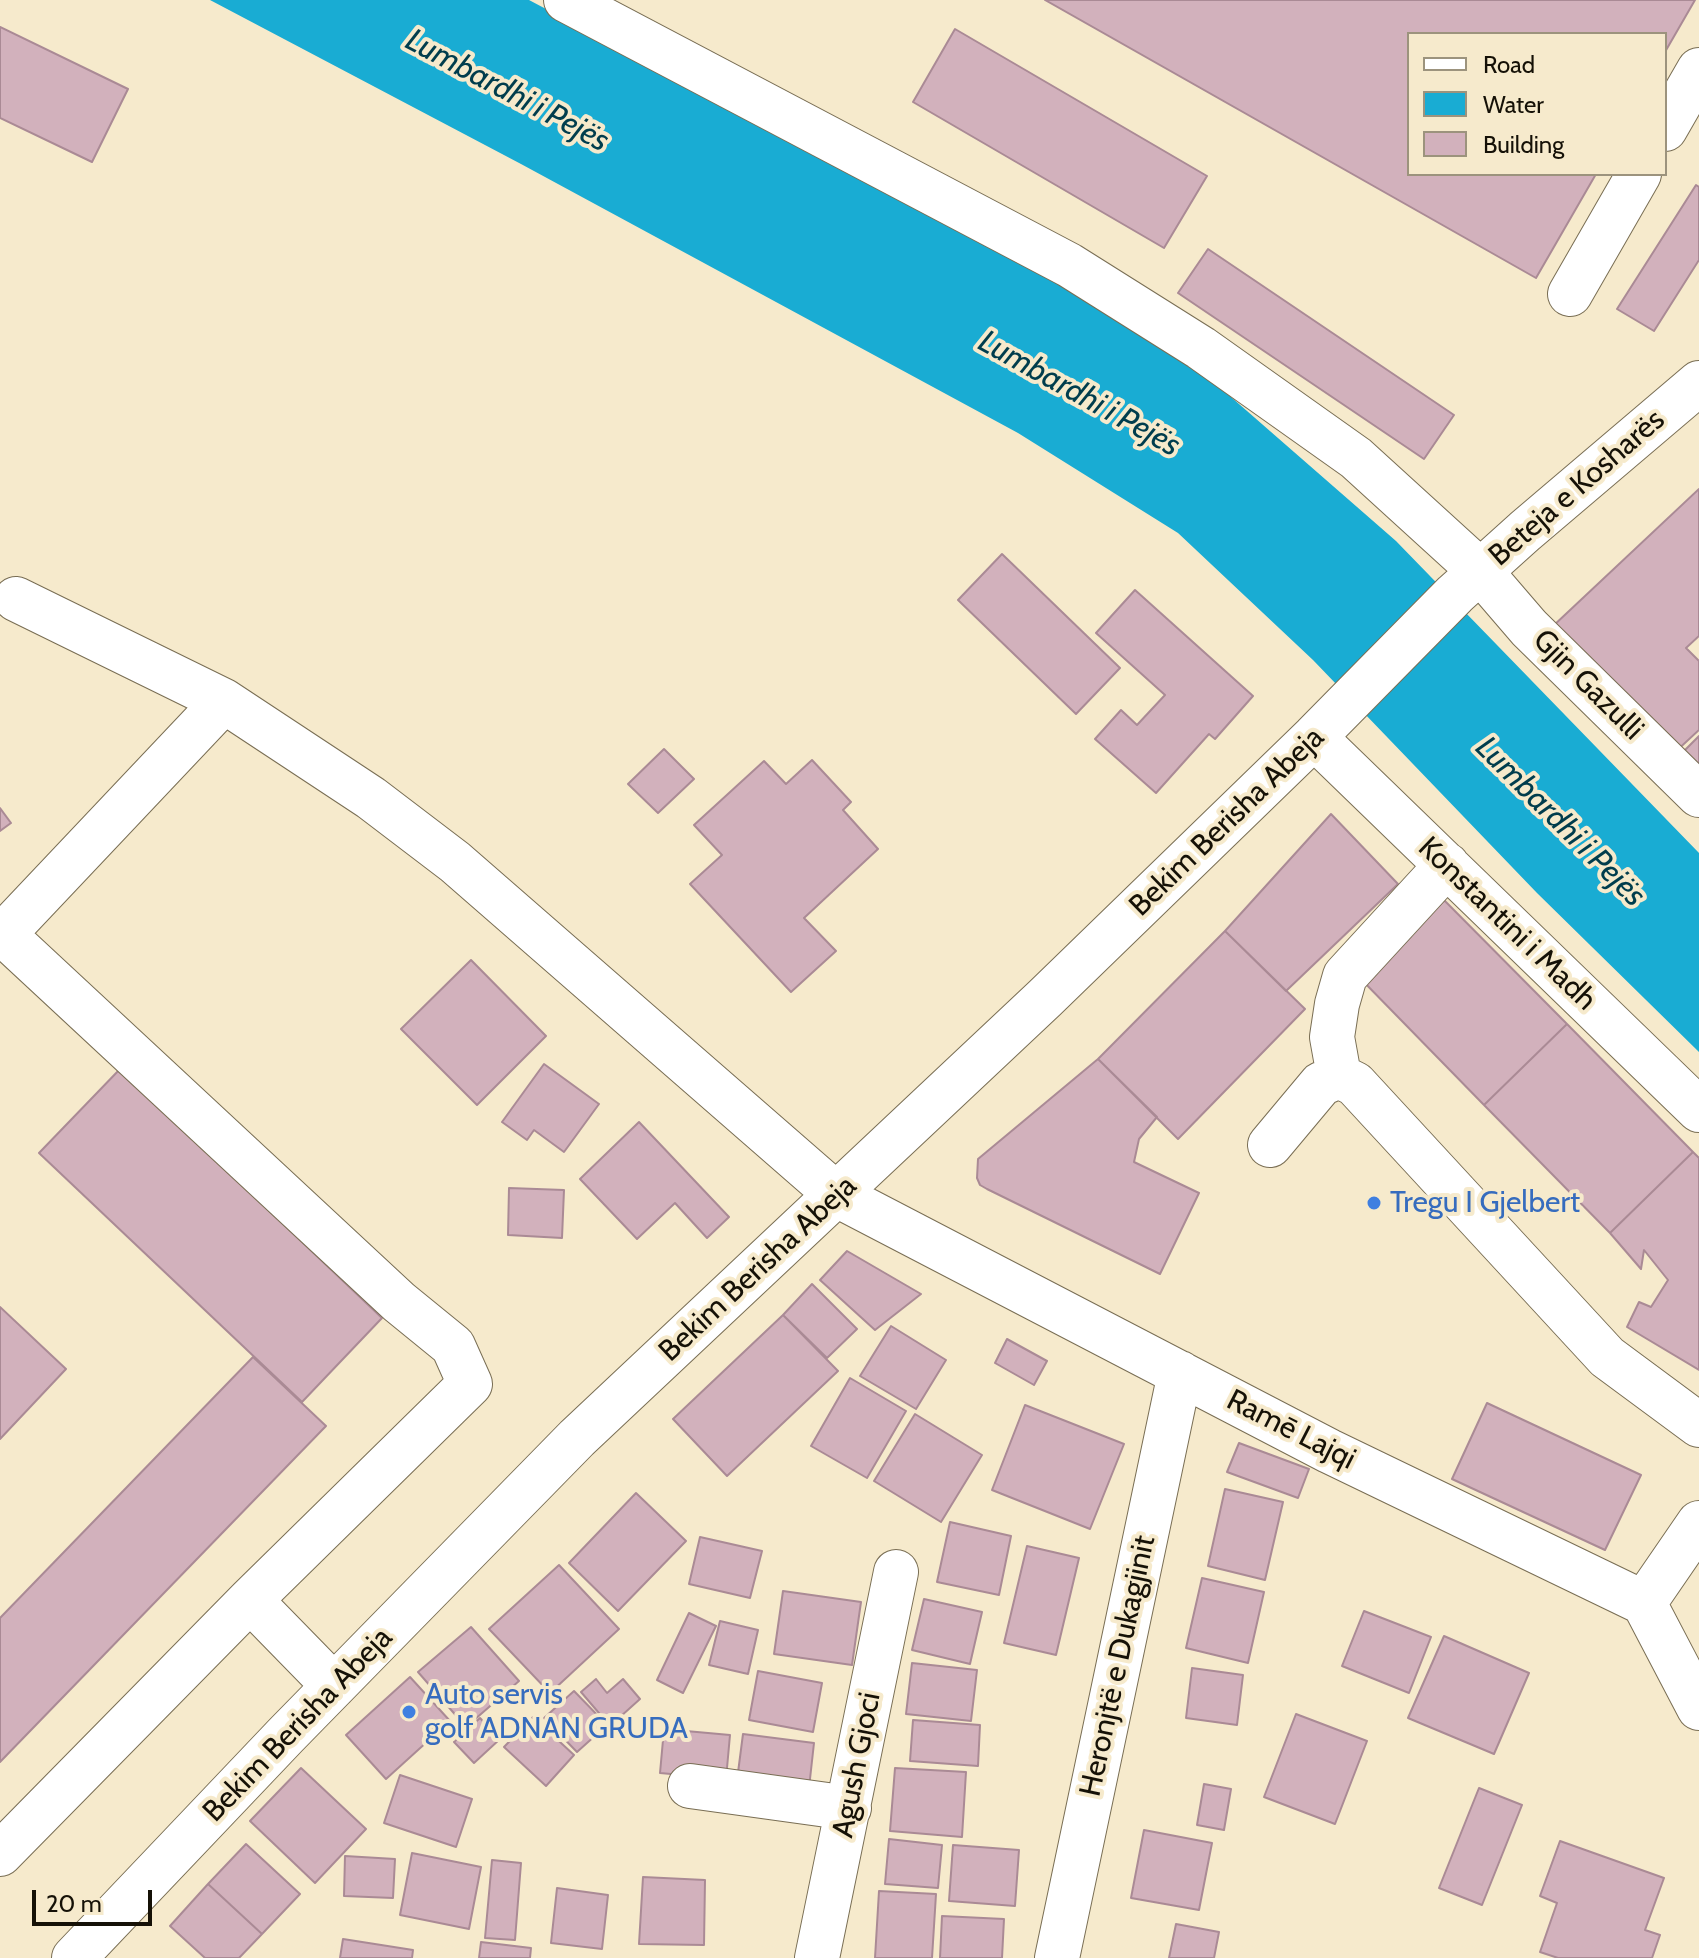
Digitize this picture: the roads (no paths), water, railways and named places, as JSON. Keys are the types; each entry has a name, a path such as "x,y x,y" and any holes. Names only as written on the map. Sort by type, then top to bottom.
{"street":[{"name":"Gjin Gazulli","path":"585,4 1069,265 1201,348 1356,458 1468,582 1529,628 1699,795"},
{"path":"1667,126 1699,70"},
{"path":"1570,294 1638,176"},
{"name":"Beteja e Kosharës","path":"1468,582 1699,383"},
{"name":"Bekim Berisha Abeja","path":"74,1958 577,1438 837,1195 1314,737 1468,582"},
{"name":"Ramē Lajqi","path":"16,599 224,701 371,798 455,862 837,1195 1329,1451 1644,1603"},
{"path":"0,1854 250,1600 470,1384 453,1346 399,1302 1,935 224,701"},
{"name":"Konstantini i Madh","path":"1314,737 1699,1110"},
{"path":"1339,1076 1332,1037 1345,976 1447,865"},
{"path":"1270,1145 1321,1084 1339,1076"},
{"path":"1339,1076 1355,1084 1607,1357 1699,1425"},
{"name":"Heronjtë e Dukagjinit","path":"1057,1958 1180,1373"},
{"path":"1699,1523 1644,1603 1699,1708"},
{"name":"Agush Gjoci","path":"817,1958 896,1572"},
{"path":"250,1600 334,1686"},
{"path":"690,1786 849,1808"}],"water":[{"name":"Lumbardhi i Pejës","path":"210,0 529,0 1005,252 1192,363 1396,541 1699,853 1699,1052 1537,893 1313,660 1178,533 1018,433"}],"place":[{"name":"Tregu I Gjelbert","path":"1374,1203"},
{"name":"Auto servis golf ADNAN GRUDA","path":"409,1712"}]}
